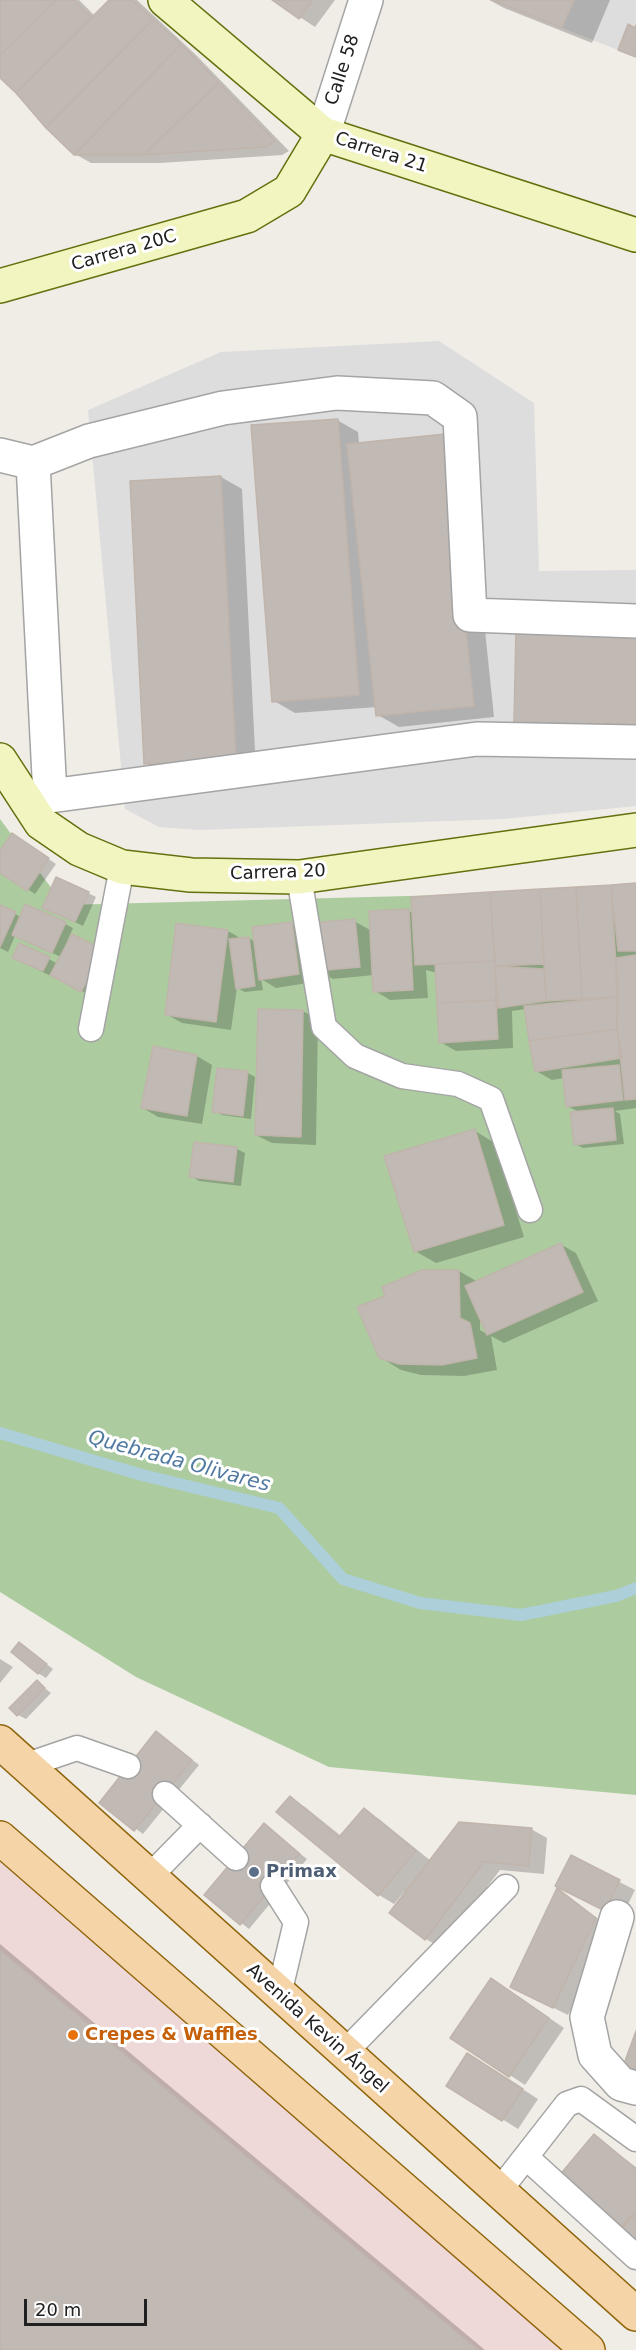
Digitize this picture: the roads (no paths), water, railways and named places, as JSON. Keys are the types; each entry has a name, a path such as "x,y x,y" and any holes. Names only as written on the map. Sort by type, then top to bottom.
{"main road":[{"name":"Avenida Kevin Ángel","path":"10,1750 636,2314"},
{"path":"0,1838 588,2350"}],"street":[{"name":"Carrera 21","path":"165,0 323,134 636,236"},
{"name":"Calle 58","path":"247,216 289,191 323,134 366,0"},
{"name":"Carrera 20C","path":"0,286 247,216"},
{"path":"0,455 33,463 89,441 223,408 337,393 433,398 460,417 470,615 636,621"},
{"path":"33,463 50,796 477,739 636,742"},
{"name":"Carrera 20","path":"0,760 41,823 79,849 122,867 191,875 299,876 636,830"},
{"path":"617,1917 587,2017 595,2055 621,2084 636,2088"}],"lane":[{"path":"91,1029 122,867"},
{"path":"299,876 324,1027 355,1056 402,1076 458,1084 492,1099 530,1210"},
{"path":"10,1750 77,1748 128,1767"},
{"path":"165,1794 236,1858"},
{"path":"149,1877 200,1825"},
{"path":"273,1886 296,1922 279,1994"},
{"path":"344,2053 506,1887"},
{"path":"499,2191 528,2158 567,2103 581,2099 636,2139"},
{"path":"528,2158 636,2256"}],"waterway":[{"name":"Quebrada Olivares","path":"0,1433 142,1475 279,1508 343,1579 420,1603 521,1615 616,1596 636,1588"}],"place":[{"name":"Primax","path":"254,1872"},
{"name":"Crepes & Waffles","path":"73,2035"}]}
